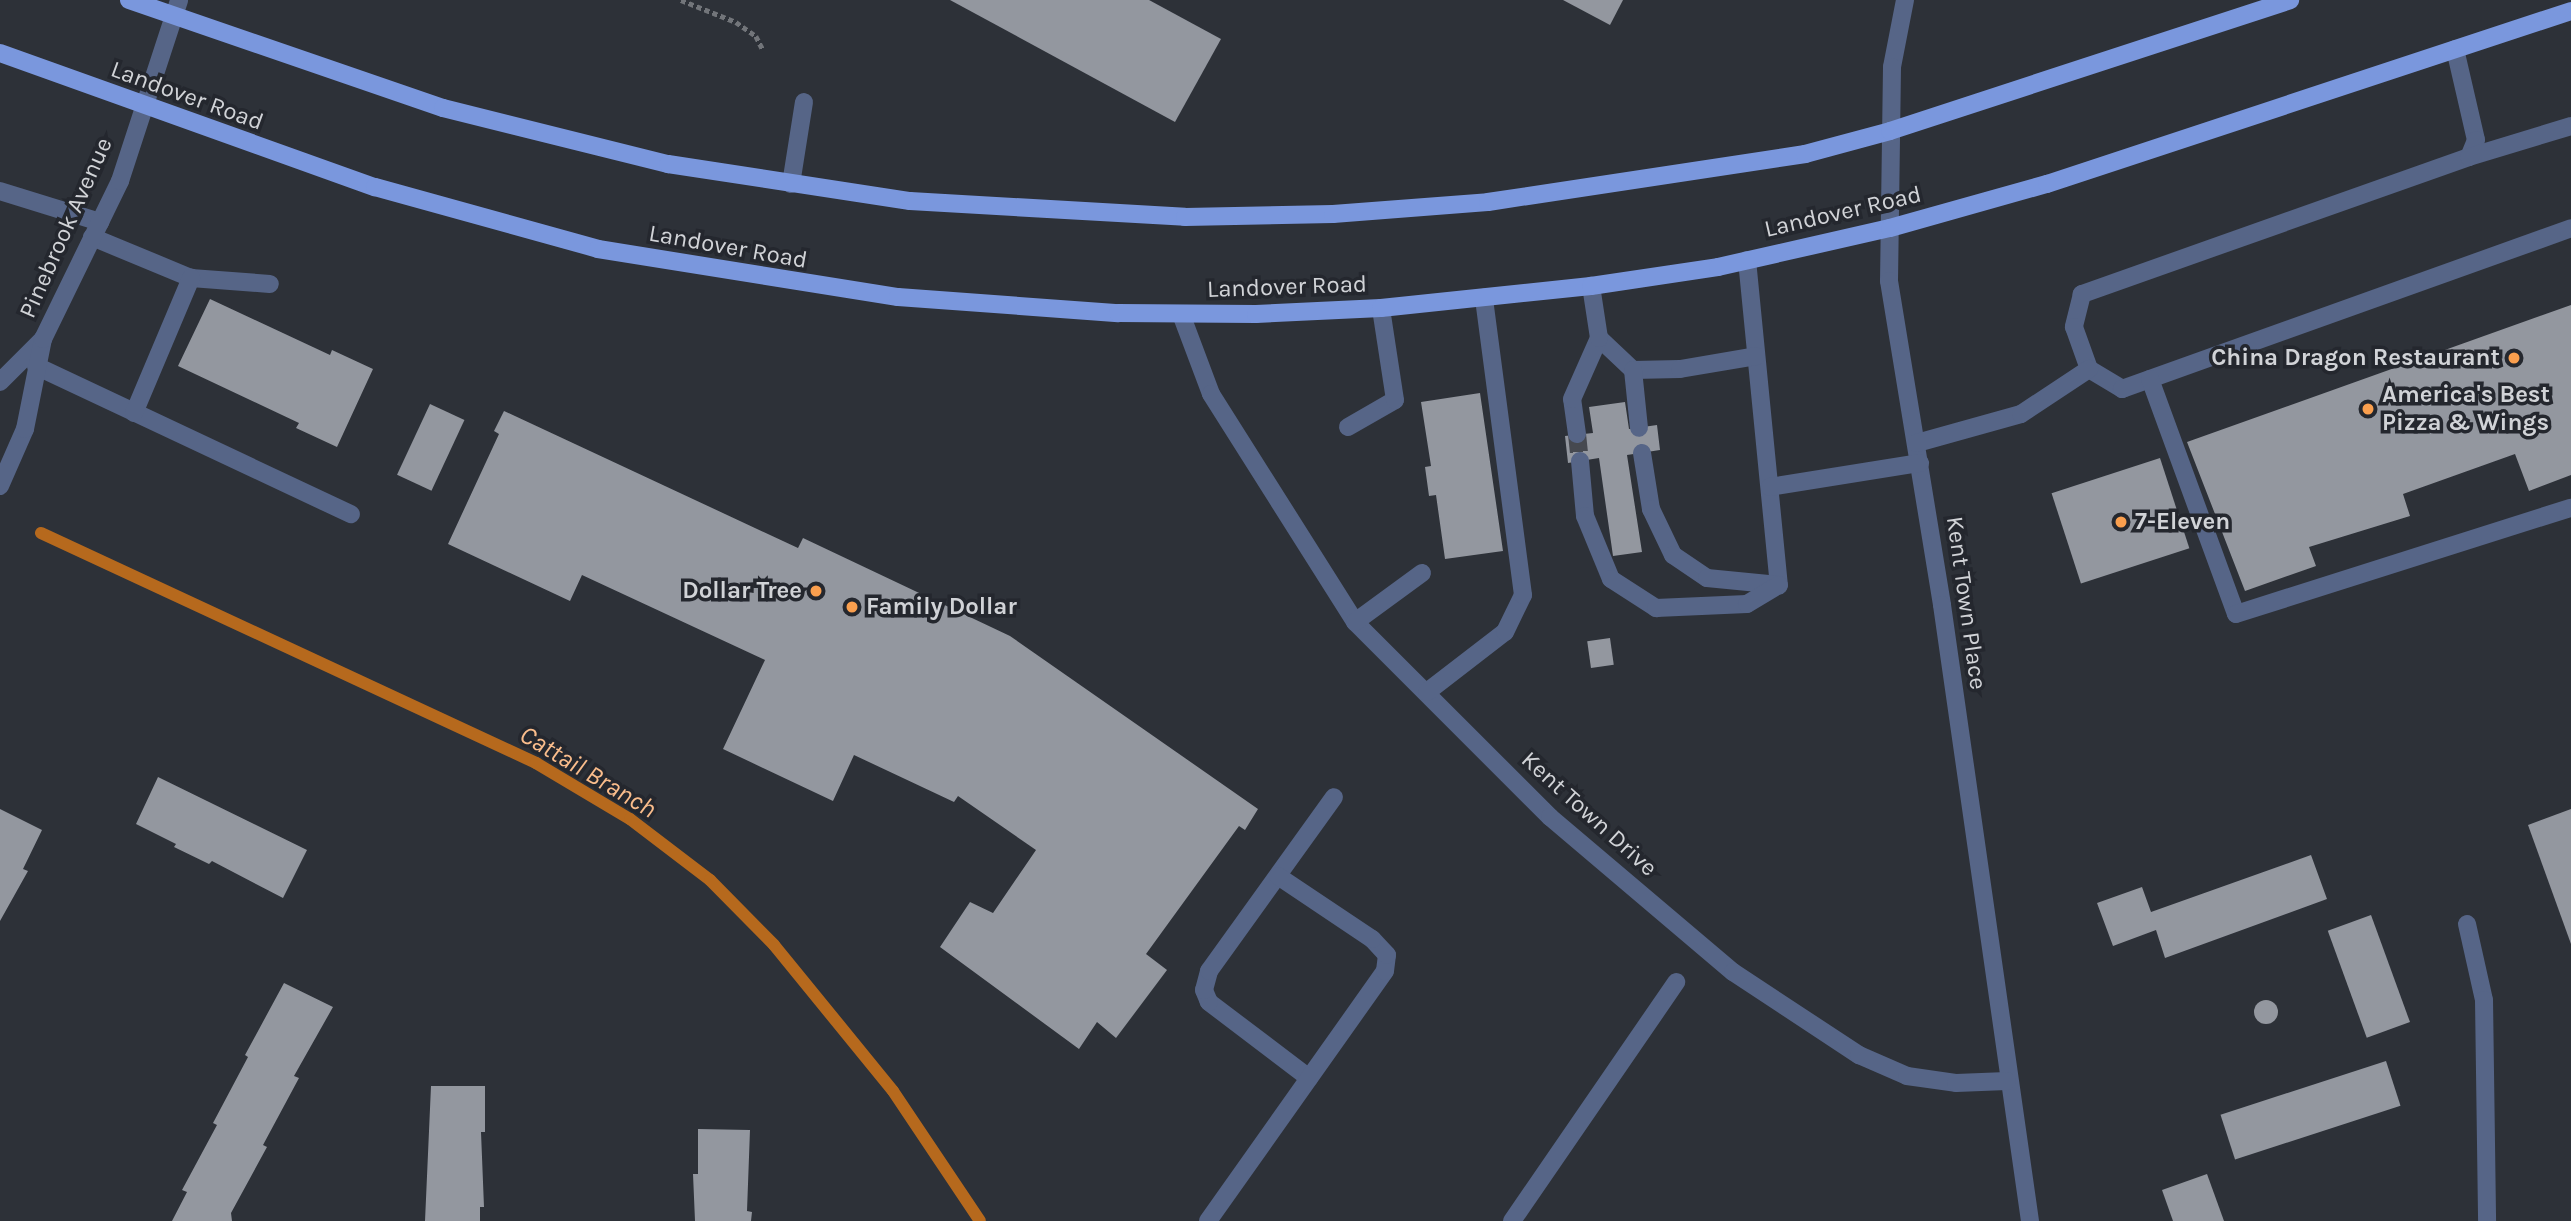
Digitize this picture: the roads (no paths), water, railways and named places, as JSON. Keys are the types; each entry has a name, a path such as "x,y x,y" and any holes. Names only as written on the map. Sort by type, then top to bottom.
{"main road":[{"path":"129,0 176,8 336,74 517,129 668,163 909,201 1111,216 1333,214 1488,202 1636,183 1805,154 1890,131 2290,0"},
{"name":"Landover Road","path":"0,53 144,106 444,209 611,251 886,295 1181,314 1381,308 1591,286 1746,260 1890,228 2047,184 2571,11"}],"street":[{"name":"Kent Town Place","path":"1905,0 1894,42 1890,131 1889,281 1920,463 2007,1081"},
{"name":"Pinebrook Avenue","path":"0,486 25,429 43,339 120,181 176,8"},
{"path":"2455,49 2476,140 2469,157"},
{"path":"791,184 804,102"},
{"path":"2571,126 2469,157 2082,294 2074,327 2090,369 2122,389 2571,228"},
{"path":"0,191 96,230 191,278 270,284"},
{"path":"1746,260 1779,585"},
{"path":"134,413 191,278"},
{"path":"1577,434 1572,398 1599,338 1591,286"},
{"path":"1427,692 1505,632 1523,595 1484,298"},
{"path":"1348,427 1395,400 1381,308"},
{"name":"Kent Town Drive","path":"1181,314 1211,394 1320,574 1355,622 1550,817 1733,972 1858,1055 1907,1076 1956,1083 2007,1081"},
{"path":"1599,338 1633,370 1639,428"},
{"name":"Pinebrook Avenue","path":"0,382 43,339"},
{"path":"1633,370 1680,369 1756,356"},
{"path":"36,366 351,514"},
{"path":"1917,443 2021,414 2090,369"},
{"path":"2150,379 2236,614 2571,508"},
{"path":"1642,453 1651,509 1673,555 1707,578 1779,585"},
{"path":"1580,461 1585,516 1611,579 1656,608 1747,604 1779,585"},
{"path":"1770,487 1920,463"},
{"path":"1355,622 1422,573"},
{"path":"1309,1078 1209,1002 1204,990 1209,971 1334,797"},
{"path":"1208,1221 1385,971 1387,955 1372,939 1278,876"},
{"path":"2467,924 2484,1000 2487,1221"},
{"path":"1512,1221 1676,982"},
{"path":"2007,1081 2031,1221"}],"waterway":[{"name":"Cattail Branch","path":"41,533 536,763 630,819 710,880 774,945 893,1091 980,1221"}],"tunnel":[{"path":"1577,434 1580,461"}],"place":[{"name":"China Dragon Restaurant","path":"2514,358"},
{"name":"America's Best Pizza & Wings","path":"2368,409"},
{"name":"7-Eleven","path":"2121,522"},
{"name":"Dollar Tree","path":"816,591"},
{"name":"Family Dollar","path":"852,607"}]}
